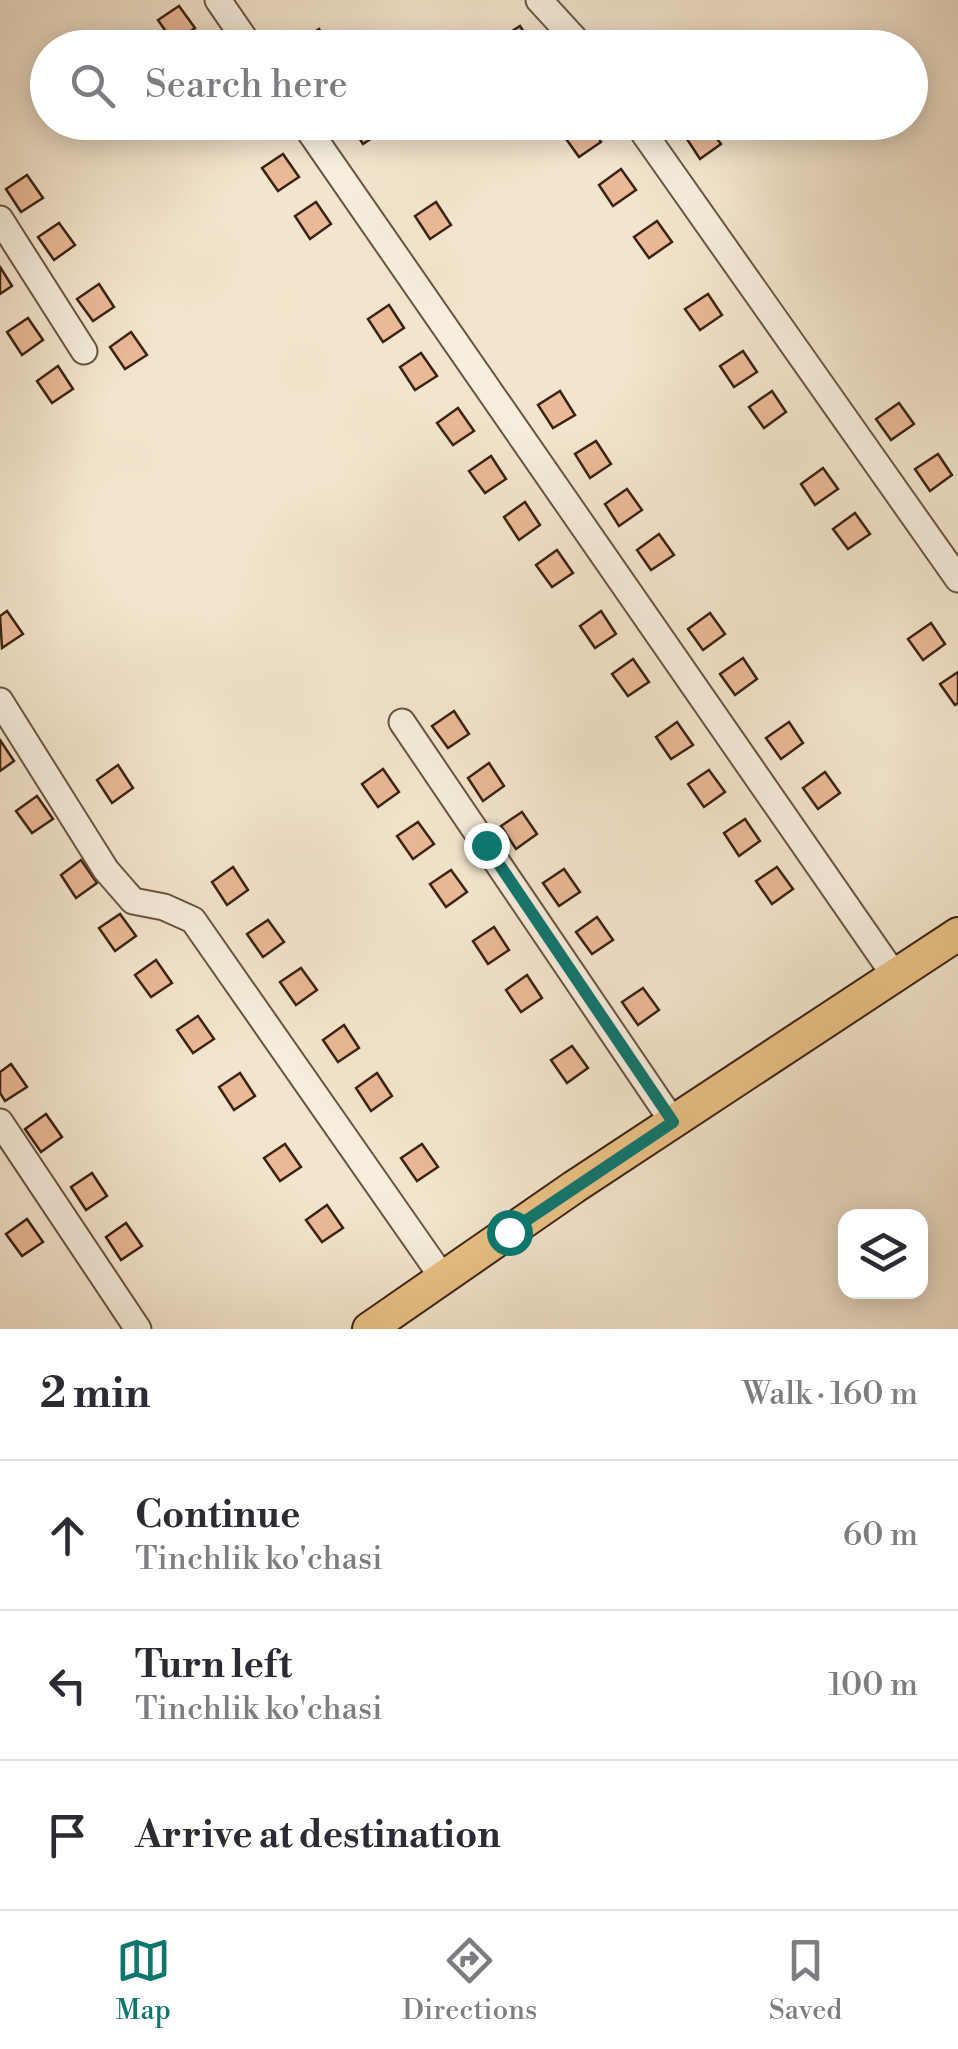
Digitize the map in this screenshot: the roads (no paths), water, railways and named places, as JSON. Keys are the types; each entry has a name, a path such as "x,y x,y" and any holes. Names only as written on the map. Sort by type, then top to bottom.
{"main road":[{"path":"368,1329 958,934"}],"street":[{"path":"218,0 239,30"},
{"path":"539,0 566,30"},
{"path":"315,140 894,976"},
{"path":"649,140 958,580"},
{"path":"0,219 84,351"},
{"path":"0,701 106,870 134,900 164,907 193,920 443,1278"},
{"path":"402,722 673,1122"},
{"path":"0,1122 138,1329"}]}
